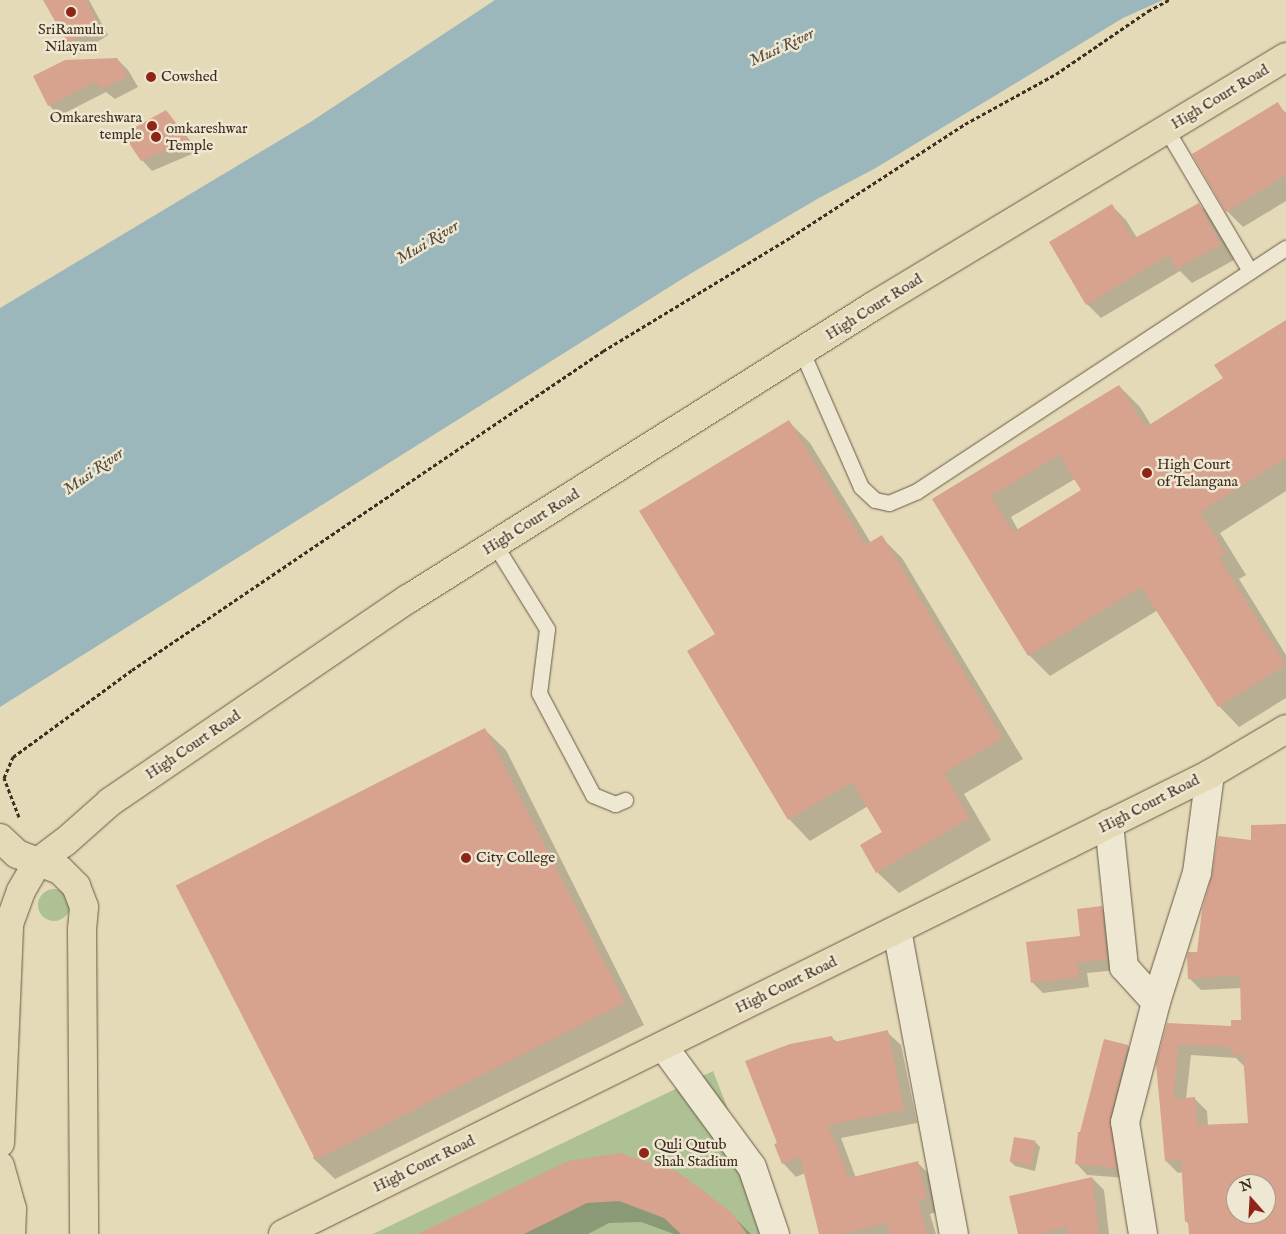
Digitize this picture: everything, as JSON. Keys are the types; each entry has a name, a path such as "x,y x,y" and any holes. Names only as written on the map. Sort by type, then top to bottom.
{"main road":[{"name":"High Court Road","path":"1,1126 9,924 20,891 38,862 65,842 110,802 408,599 802,352 1286,57"},
{"name":"High Court Road","path":"283,1234 1210,774 1286,728"},
{"path":"0,838 17,854 60,870 76,886 84,907 82,929 84,1234"},
{"path":"0,1166 12,1209 11,1234"}],"street":[{"path":"1143,1234 1125,1122 1156,1002 1197,873 1210,774"},
{"path":"1109,824 1124,967 1156,1002"},
{"path":"897,930 954,1234"},
{"path":"663,1046 752,1167 775,1234"}],"lane":[{"path":"1166,129 1250,271"},
{"path":"802,352 861,488 874,500 889,503 917,491 1286,248"},
{"path":"495,545 547,629 539,692 593,795 615,804 624,800"}],"path":[{"path":"20,820 4,778 13,757 132,670 603,351 791,237 965,124 1056,74 1148,11 1169,0"}],"green space":[{"path":"54,889 60,890 65,894 69,899 69,911 65,916 60,920 54,921 48,920 43,916 39,911 38,905 39,899 43,894 48,890"},
{"name":"Quli Qutub Shah Stadium","path":"713,1071 777,1234 373,1234"}],"water":[{"name":"Musi River","path":"495,0 1163,0 1123,18 874,169 819,198 690,274 0,707 0,308 312,121"}],"building":[{"name":"SriRamulu Nilayam","path":"43,0 86,0 98,24 68,44"},
{"path":"117,58 128,76 103,89 95,82 48,106 33,76 65,60"},
{"path":"1278,102 1286,116 1286,175 1226,212 1192,154"},
{"name":"omkareshwar Temple","path":"166,110 189,140 141,161 123,134"},
{"path":"1199,203 1221,245 1176,269 1169,255 1086,305 1049,242 1112,204 1133,239"},
{"path":"1286,320 1286,458 1200,512 1226,554 1219,558 1286,665 1218,707 1141,587 1028,656 932,499 1119,385 1146,427 1223,378 1214,365","holes":["1059,455 1081,490 1013,532 991,496"]},
{"path":"789,420 865,545 882,535 1003,738 944,773 970,818 876,873 860,845 882,832 852,782 788,820 687,651 715,634 639,511"},
{"path":"485,728 625,1002 316,1160 176,886"},
{"path":"1286,824 1286,1234 1189,1234 1188,1221 1185,1222 1181,1160 1165,1161 1156,1064 1167,1023 1231,1026 1231,1020 1241,1020 1240,975 1188,979 1187,957 1188,952 1197,952 1202,910 1212,875 1218,836 1251,840 1251,825","holes":["1179,1044 1231,1047 1231,1055 1243,1054 1248,1123 1198,1125 1195,1097 1173,1099"]},
{"path":"1102,906 1107,959 1077,963 1079,977 1031,983 1026,942 1080,936 1077,909"},
{"path":"888,1030 904,1110 828,1125 849,1178 918,1161 927,1198 918,1200 927,1234 890,1234 887,1223 840,1234 819,1234 800,1157 782,1164 774,1144 777,1143 745,1061 790,1044 832,1036 834,1042"},
{"path":"1104,1039 1128,1045 1110,1118 1117,1168 1075,1164 1078,1132 1080,1132"},
{"path":"1014,1137 1036,1141 1031,1165 1010,1162"},
{"path":"620,1153 678,1172 731,1212 747,1234 681,1234 664,1218 619,1201 587,1203 524,1234 418,1234 568,1161"},
{"path":"1092,1177 1099,1234 1067,1234 1066,1227 1040,1234 1018,1234 1009,1196"}],"place":[{"name":"SriRamulu Nilayam","path":"71,12"},
{"name":"Cowshed","path":"151,77"},
{"name":"Omkareshwara temple","path":"152,126"},
{"name":"omkareshwar Temple","path":"156,137"},
{"name":"High Court of Telangana","path":"1147,473"},
{"name":"City College","path":"466,858"},
{"name":"Quli Qutub Shah Stadium","path":"644,1153"}]}
